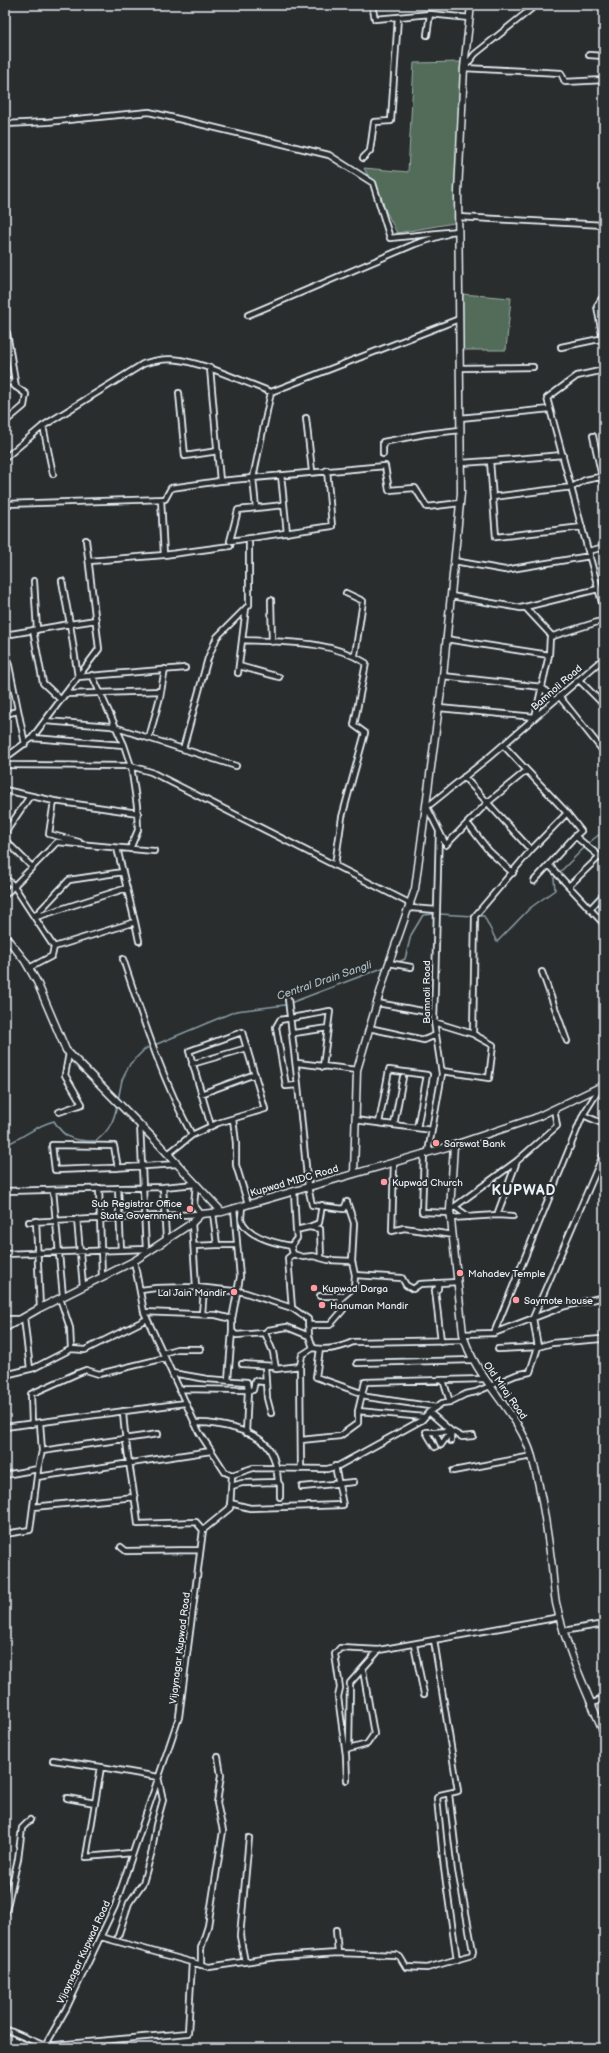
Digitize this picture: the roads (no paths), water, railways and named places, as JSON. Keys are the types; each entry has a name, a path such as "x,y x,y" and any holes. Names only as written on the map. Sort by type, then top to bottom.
{"main road":[{"path":"354,1174 357,1070 389,963 415,888 427,807 443,676 460,503 458,217 464,68 471,5"},
{"path":"5,936 29,968 37,982 46,1007 69,1054 178,1164 222,1212"},
{"name":"Kupwad MIDC Road","path":"201,1214 222,1212 454,1145 535,1118 603,1085"},
{"name":"Old Miraj Road","path":"454,1145 452,1212 453,1235 464,1337 473,1360 519,1426 532,1456 541,1495 562,1631 604,1733"},
{"path":"5,1328 61,1297 134,1261 146,1251 192,1223 201,1214"}],"street":[{"path":"372,5 375,19 430,14 470,18"},
{"path":"464,68 475,54 536,5"},
{"path":"428,35 430,14"},
{"path":"363,158 370,151 374,122 391,121 398,17"},
{"path":"589,55 604,56"},
{"path":"464,68 561,73 565,82 604,80"},
{"path":"5,124 47,122 149,112 329,155 373,183 390,238 458,231"},
{"path":"458,217 604,225"},
{"path":"248,315 402,250 458,231"},
{"path":"604,295 597,306 604,346"},
{"path":"5,458 43,426 143,364 159,359 181,359 210,368 271,392 459,319"},
{"path":"5,334 7,333 16,387"},
{"path":"561,347 603,338"},
{"path":"460,368 533,367"},
{"path":"210,368 220,481"},
{"path":"604,370 577,376 547,398 604,610"},
{"path":"5,379 26,394 24,406 5,422"},
{"path":"256,508 253,478 271,392"},
{"path":"179,393 185,456 218,452"},
{"path":"460,418 550,410"},
{"path":"306,418 312,472"},
{"path":"43,426 53,474"},
{"path":"383,454 383,442 425,434 460,430"},
{"path":"593,436 604,486"},
{"path":"460,463 563,455"},
{"path":"490,461 496,537 582,527"},
{"path":"5,504 161,500 165,499 171,488 220,481 327,470 385,466 390,490 415,488 427,507 460,503"},
{"path":"284,504 238,510 230,541 332,526 327,470"},
{"path":"281,475 287,533"},
{"path":"493,497 572,487 585,480 602,477"},
{"path":"161,500 164,555"},
{"path":"5,758 32,738 99,649 86,540"},
{"path":"182,749 208,658 217,637 249,605 249,543"},
{"path":"89,561 164,555 230,546"},
{"path":"590,556 589,551 604,547"},
{"path":"454,561 505,570 590,556"},
{"path":"34,580 35,630 43,683 61,700"},
{"path":"62,581 78,677"},
{"path":"451,596 521,608 598,589"},
{"path":"346,593 363,601 355,655"},
{"path":"271,600 272,642"},
{"path":"525,607 552,636"},
{"path":"238,673 246,608"},
{"path":"5,635 96,620"},
{"path":"439,708 535,717 549,655 550,637 604,620"},
{"path":"446,638 549,655"},
{"path":"242,640 310,644 355,655 366,662 354,724 365,733 342,817 334,865"},
{"path":"5,646 25,744"},
{"name":"Bamnoli Road","path":"427,807 503,745 604,658"},
{"path":"239,666 279,677"},
{"path":"78,677 186,668"},
{"path":"149,738 161,691 164,669"},
{"path":"92,675 132,766 138,813 138,830 130,849"},
{"path":"443,676 542,687 554,701"},
{"path":"579,680 604,705"},
{"path":"65,694 161,691"},
{"path":"559,696 604,752"},
{"path":"5,714 18,711"},
{"path":"45,721 116,728 236,766"},
{"path":"32,738 124,745"},
{"path":"503,745 567,813 581,831 534,881"},
{"path":"5,765 132,766 151,772 334,865 410,906 437,910"},
{"path":"427,807 446,845 487,803 526,771"},
{"path":"464,777 531,850"},
{"path":"5,790 54,801 138,813"},
{"path":"5,834 30,796"},
{"path":"54,801 49,834 89,845"},
{"path":"473,1034 475,916 514,873 531,850 567,813"},
{"path":"468,824 489,851 514,873"},
{"name":"Bamnoli Road","path":"439,830 434,1022 442,1071 432,1130 426,1153 422,1212 452,1212"},
{"path":"569,886 602,858 575,836"},
{"path":"5,840 32,867"},
{"path":"5,895 57,842 154,851"},
{"path":"117,848 139,941"},
{"path":"549,865 604,924"},
{"path":"34,917 69,880 123,872"},
{"path":"5,878 14,886 54,946 52,956 29,968"},
{"path":"34,917 127,888"},
{"path":"590,909 604,894"},
{"path":"54,946 135,922"},
{"path":"123,959 152,1046 174,1102 192,1135"},
{"path":"389,963 411,968"},
{"path":"542,972 567,1041"},
{"path":"288,999 294,1033 308,1187 312,1205 344,1209 348,1202 354,1223 352,1261 355,1275 354,1288 340,1298 343,1310 330,1325 308,1325"},
{"path":"377,1003 434,1012"},
{"path":"298,1085 286,1086 276,1027 280,1020 330,1011 323,1067"},
{"path":"434,1022 473,1034 492,1045 489,1078 442,1071"},
{"path":"294,1033 328,1028"},
{"path":"370,1028 424,1040 436,1035"},
{"path":"168,1154 192,1135 211,1126 265,1109 242,1032 188,1051 211,1126"},
{"path":"192,1064 247,1048"},
{"path":"59,1112 82,1104 64,1075 69,1054"},
{"path":"297,1063 357,1070"},
{"path":"379,1123 389,1070 427,1075 417,1128"},
{"path":"201,1094 255,1074"},
{"path":"394,1125 403,1077"},
{"path":"494,1333 583,1115 603,1085"},
{"path":"452,1212 517,1161 557,1126 554,1109"},
{"path":"583,1115 604,1124"},
{"path":"233,1119 236,1143 236,1166 245,1205 241,1218 248,1230 277,1244 291,1246"},
{"path":"356,1120 432,1130"},
{"path":"5,1254 122,1250 146,1251 140,1125"},
{"path":"118,1168 114,1146 52,1145 54,1170 118,1168 178,1164"},
{"path":"134,1261 141,1290 144,1312 147,1319 194,1423 225,1472 232,1475 253,1468 327,1469 424,1418 429,1412 442,1403 450,1402 466,1394 476,1392 516,1375 530,1372 538,1347 532,1318 604,1153"},
{"path":"497,1215 517,1161"},
{"path":"394,1162 392,1231 404,1228 453,1235"},
{"path":"5,1191 163,1187 196,1184 194,1205 201,1214"},
{"path":"163,1187 166,1238"},
{"path":"99,1188 99,1251 102,1277"},
{"path":"118,1188 122,1250"},
{"path":"53,1190 59,1253 61,1297 70,1328 71,1349"},
{"path":"293,1254 291,1246 296,1238 294,1191"},
{"path":"296,1230 319,1223 322,1206"},
{"path":"228,1380 232,1319 236,1291 240,1277 234,1208"},
{"path":"452,1212 469,1217 497,1215 513,1216"},
{"path":"452,1212 469,1217"},
{"path":"213,1213 217,1245"},
{"path":"29,1222 201,1214"},
{"path":"77,1219 83,1286"},
{"path":"36,1221 40,1308"},
{"path":"192,1223 196,1287"},
{"path":"308,1227 320,1229 321,1258"},
{"path":"194,1246 237,1245"},
{"path":"293,1254 303,1257 313,1256 328,1260 352,1261"},
{"path":"292,1308 288,1258 293,1254"},
{"path":"355,1275 402,1278 406,1285 413,1289 420,1284 458,1282"},
{"path":"438,1283 438,1289 435,1290 441,1341"},
{"path":"141,1290 196,1287 236,1291 292,1308 308,1319 308,1336 313,1348"},
{"path":"202,1314 204,1289"},
{"path":"320,1296 343,1296"},
{"path":"302,1469 300,1366 302,1355 313,1348 338,1349 353,1342 441,1341 494,1333 565,1306 604,1297"},
{"path":"144,1312 216,1315 232,1319"},
{"path":"5,1318 22,1318 30,1369"},
{"path":"5,1374 30,1369 71,1349 85,1350 147,1319"},
{"path":"232,1331 236,1335 265,1333 268,1330 287,1327 308,1336"},
{"path":"265,1333 273,1352 275,1366"},
{"path":"498,1349 538,1347 552,1343 601,1339"},
{"path":"32,1424 31,1394 82,1371 86,1370 99,1374 164,1356 177,1350 200,1349"},
{"path":"320,1349 316,1377 361,1393 367,1397 436,1407"},
{"path":"357,1364 473,1360"},
{"path":"242,1364 275,1366 276,1369 300,1366"},
{"path":"265,1366 267,1398 271,1413"},
{"path":"172,1373 207,1379 247,1382 246,1433"},
{"path":"301,1440 340,1436 358,1423 358,1411 364,1382 485,1379"},
{"path":"179,1389 253,1390 255,1380 266,1382"},
{"path":"443,1380 450,1402"},
{"path":"5,1427 185,1403"},
{"path":"123,1411 125,1439 136,1497 138,1524 196,1522 203,1530 230,1508 232,1475"},
{"path":"358,1411 424,1418"},
{"path":"429,1412 451,1431 462,1437 473,1436"},
{"path":"194,1423 209,1422 226,1426 258,1438 268,1447 277,1468 278,1482 280,1485 280,1497"},
{"path":"5,1534 30,1530 38,1469 42,1452 40,1423"},
{"path":"435,1432 441,1445 451,1431"},
{"path":"435,1447 426,1432 451,1431"},
{"path":"451,1431 451,1441"},
{"path":"42,1452 158,1434"},
{"path":"37,1477 211,1451"},
{"path":"453,1471 532,1456"},
{"path":"230,1503 250,1508 343,1505 335,1466"},
{"path":"5,1475 38,1469"},
{"path":"232,1486 242,1483 278,1482"},
{"path":"302,1487 354,1482"},
{"path":"33,1507 136,1497"},
{"name":"Vijaynagar Kupwad Road","path":"45,2047 66,2010 115,1906 179,1717 188,1655 199,1550 203,1530"},
{"path":"121,1547 126,1551 199,1550"},
{"path":"347,1780 346,1755 338,1697 340,1688 335,1654 340,1648 347,1647 380,1650 414,1645 560,1617"},
{"path":"562,1631 603,1624 604,1630"},
{"path":"434,1640 458,1791 440,1795 437,1798 457,1960"},
{"path":"414,1645 424,1694"},
{"path":"363,1670 374,1734 367,1744 349,1749 350,1683 380,1650"},
{"path":"591,1704 604,1698"},
{"path":"201,1965 201,1948 208,1926 223,1831 217,1803 221,1776 218,1757"},
{"path":"53,1760 158,1777 163,1800 156,1825 152,1851 143,1883 129,1903 118,1936"},
{"path":"102,1767 86,1857 132,1853"},
{"path":"101,1937 209,1967 338,1952 396,1954 400,1957 406,1967 427,1968 472,1956 473,1951 458,1870 449,1794"},
{"path":"67,1798 95,1803"},
{"path":"5,1915 8,1892 18,1859 22,1828 30,1820"},
{"path":"245,1962 240,1936 249,1838"},
{"path":"336,1930 338,1952"},
{"path":"5,2029 45,2047 188,2033 192,1962"}],"waterway":[{"name":"Central Drain Sangli","path":"587,844 600,834 604,838"},
{"name":"Central Drain Sangli","path":"477,916 484,916 497,942 530,908 555,890 554,878 585,847"},
{"name":"Central Drain Sangli","path":"396,963 405,959 411,935 423,915 435,914"},
{"name":"Central Drain Sangli","path":"439,914 473,916"},
{"name":"Central Drain Sangli","path":"118,1100 122,1080 130,1064 145,1049 236,1011 285,1005 385,967"},
{"name":"Central Drain Sangli","path":"5,1145 47,1123 54,1121 62,1132 71,1138 82,1141 96,1141 110,1125 117,1105"}],"place":[{"name":"Sarswat Bank","path":"436,1143"},
{"name":"Kupwad Church","path":"384,1182"},
{"name":"Sub Registrar Office State Government","path":"190,1209"},
{"name":"Mahadev Temple","path":"460,1273"},
{"name":"Kupwad Darga","path":"314,1288"},
{"name":"Lal Jain Mandir","path":"234,1292"},
{"name":"Saymote house","path":"516,1300"},
{"name":"Hanuman Mandir","path":"322,1305"}],"district":[{"name":"KUPWAD","path":"524,1190"}]}
